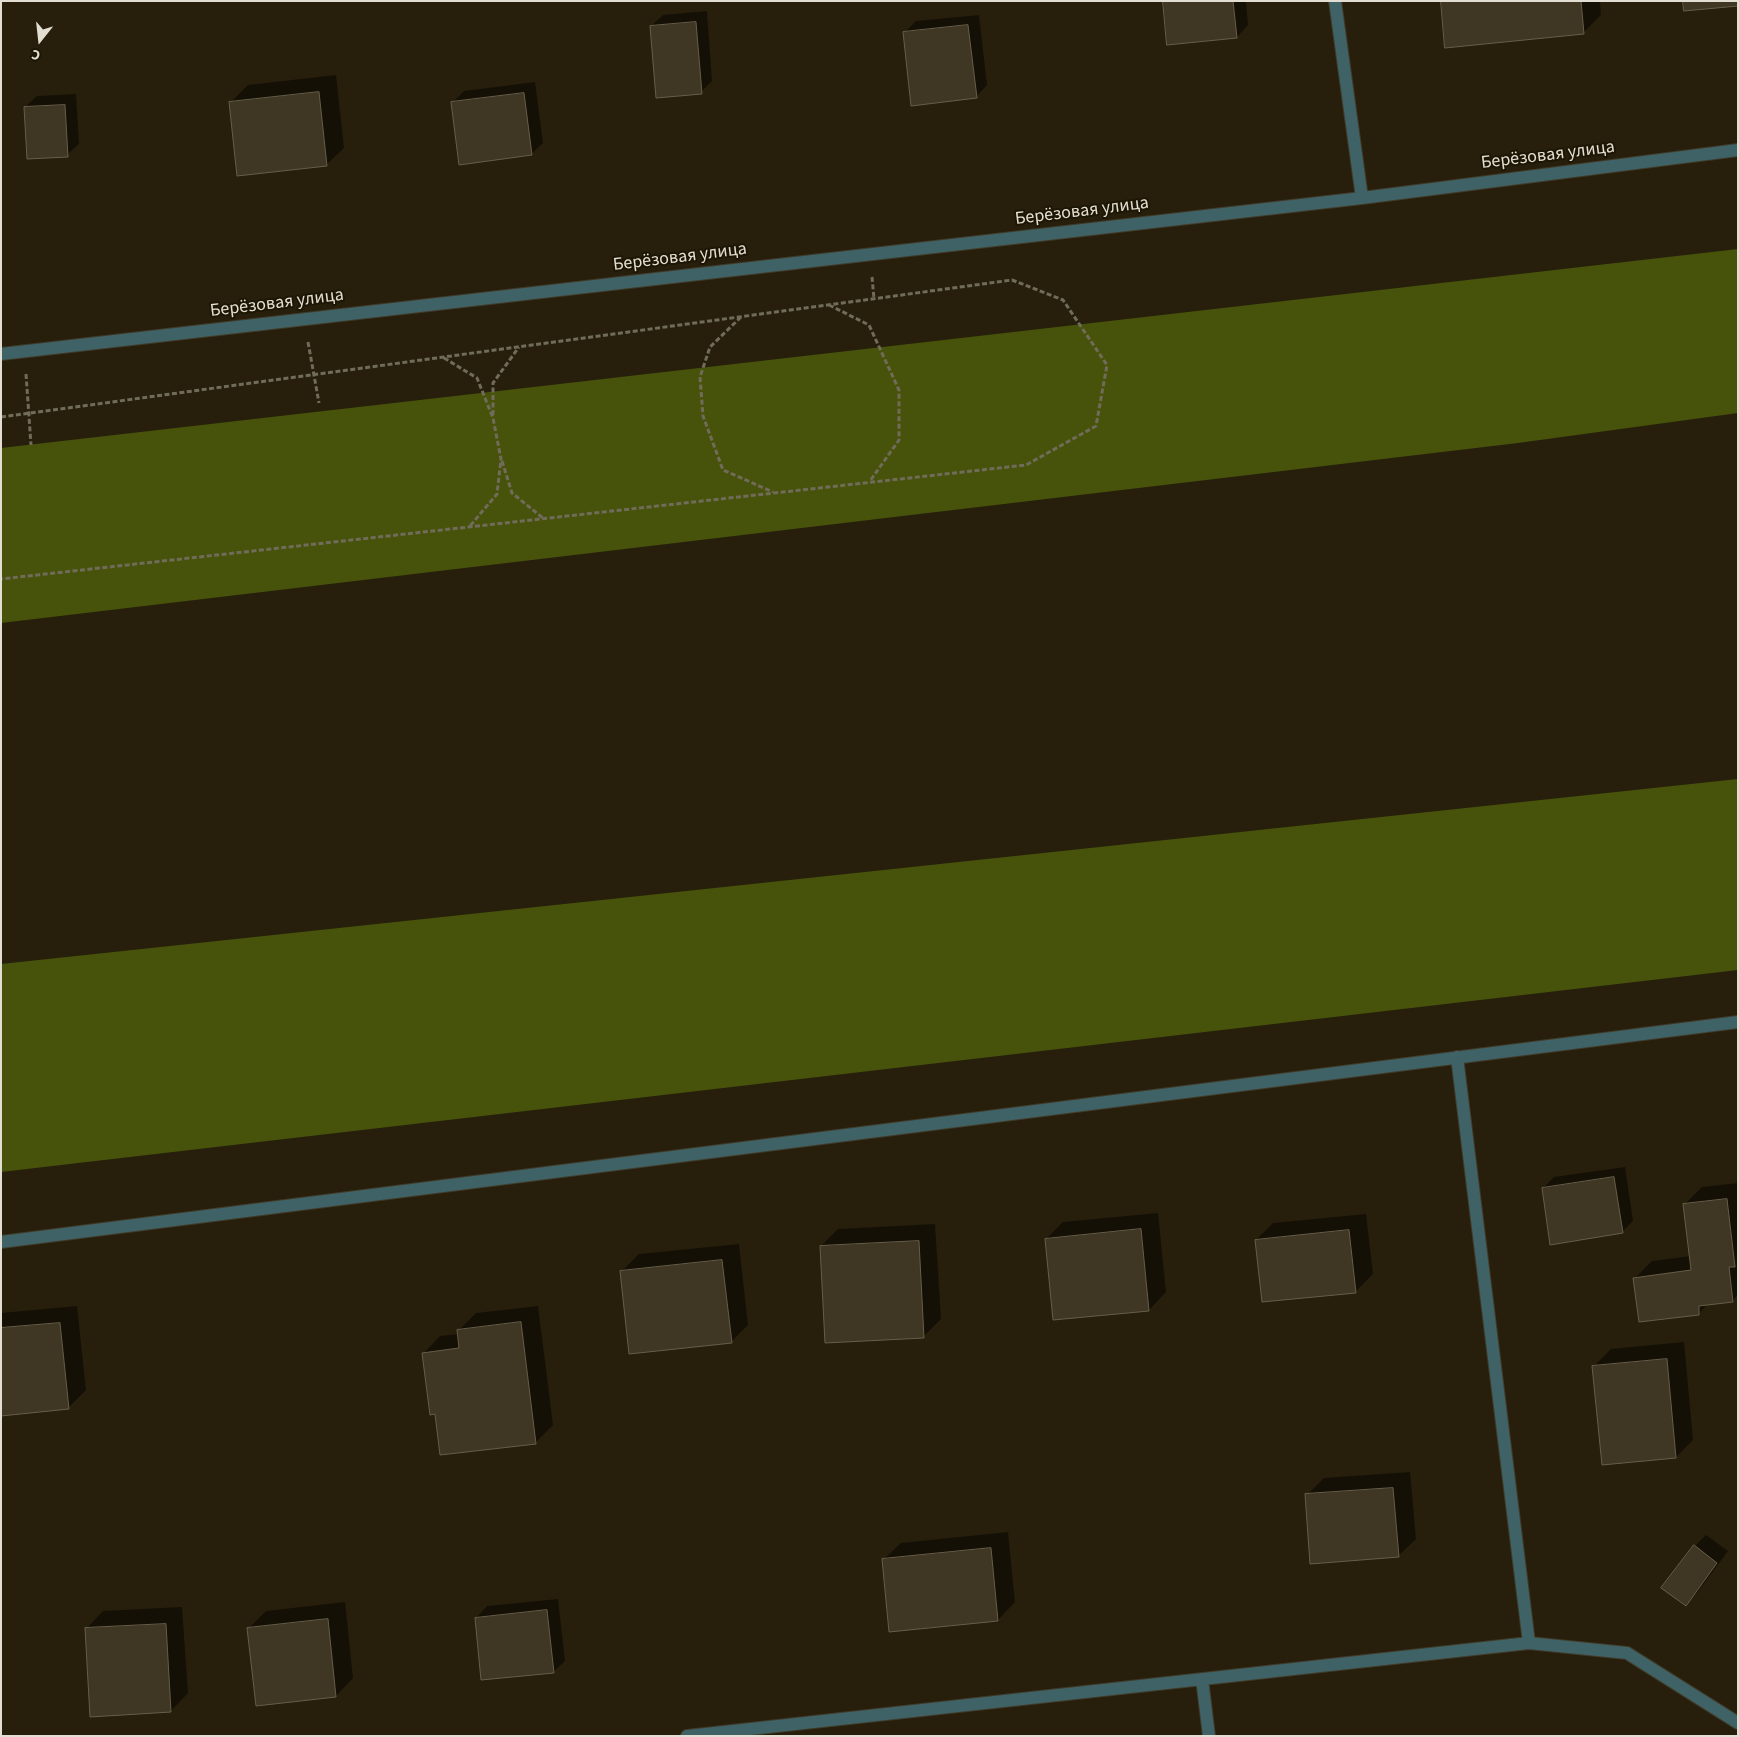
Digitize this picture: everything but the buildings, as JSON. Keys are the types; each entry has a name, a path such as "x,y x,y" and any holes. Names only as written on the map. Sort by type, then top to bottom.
{"street":[{"path":"1335,1 1362,198"},
{"name":"Берёзовая улица","path":"1,354 1362,198 1738,150"},
{"path":"1,1242 1738,1022"},
{"path":"1458,1057 1529,1643"},
{"path":"687,1736 1529,1643 1627,1653 1738,1723"},
{"path":"1202,1679 1209,1736"}],"path":[{"path":"1,417 1012,280 1064,300 1106,366 1096,426 1026,464 1,579"},
{"path":"829,305 869,325 899,390 899,440 870,482"},
{"path":"741,317 710,347 700,377 703,416 723,470 774,492"},
{"path":"304,319 319,403"},
{"path":"493,418 493,382 519,347"},
{"path":"24,351 31,445"},
{"path":"443,357 477,378 493,418 501,459 512,493 544,518"},
{"path":"469,527 497,494 501,459"}],"green space":[{"path":"1738,249 1738,413 1518,443 1,623 1,448"},
{"path":"1738,779 1738,970 1,1172 1,964"}]}
